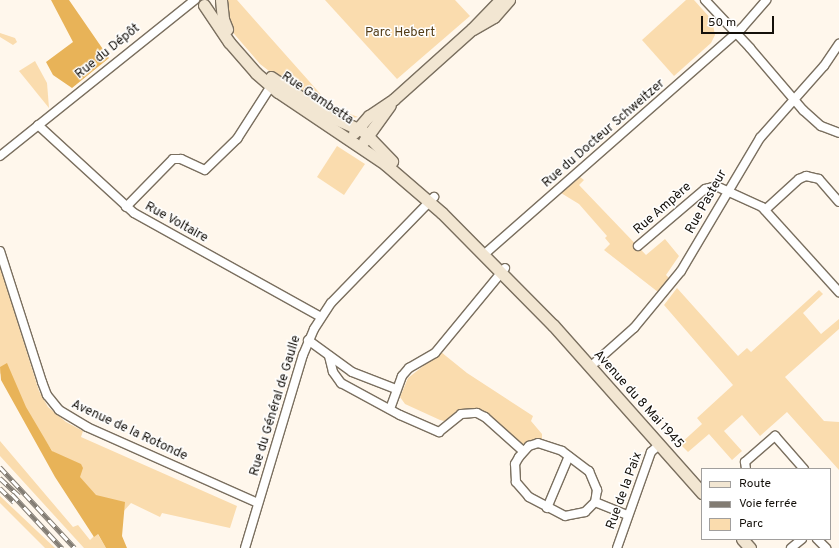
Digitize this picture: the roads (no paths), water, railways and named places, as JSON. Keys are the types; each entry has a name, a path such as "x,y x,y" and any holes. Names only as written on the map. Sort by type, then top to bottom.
{"main road":[{"path":"199,2 213,5 220,0"},
{"name":"Rue Gambetta","path":"220,0 223,19 227,29 256,64 317,108 358,128 368,135 383,154 432,199"},
{"path":"350,138 369,116 394,99 472,29 500,0"},
{"path":"472,29 494,17 509,0"},
{"name":"Rue Gambetta","path":"199,2 236,50 271,86 360,145 432,199"},
{"path":"360,145 394,99"},
{"name":"Avenue du 8 Mai 1945","path":"432,199 488,251 503,270"},
{"name":"Avenue du 8 Mai 1945","path":"432,199 503,270 701,492"},
{"path":"743,540 750,548"}],"street":[{"path":"705,0 816,123 839,134"},
{"name":"Rue du Docteur Schweitzer","path":"488,251 755,16 766,0"},
{"name":"Rue du Dépôt","path":"38,125 199,2"},
{"name":"Rue Pasteur","path":"590,366 634,328 681,271 726,191 764,132 824,66 839,44"},
{"path":"126,206 173,159 181,159 205,170 237,139 271,86"},
{"path":"0,156 38,125"},
{"name":"Rue Voltaire","path":"38,125 126,206 321,317"},
{"path":"839,202 819,179 806,176 799,179 765,210 839,292"},
{"name":"Rue Ampère","path":"638,246 705,189 716,186 765,210"},
{"name":"Rue du Général de Gaulle","path":"245,548 308,340 321,317 350,282 432,199"},
{"name":"Avenue de la Rotonde","path":"0,251 42,382 47,395 59,410 87,427 258,503"},
{"path":"390,409 396,389 409,368 438,350 503,270"},
{"path":"308,340 352,372 396,389"},
{"path":"329,356 333,372 341,383 390,409 439,432 462,414 477,413 485,417 523,451"},
{"path":"746,468 745,462 775,436 803,468"},
{"path":"538,443 545,444 582,464 594,480 595,502 585,512 576,516 565,516 547,508 529,497 516,482 515,464 523,451 538,443"},
{"name":"Rue de la Paix","path":"617,548 651,452 659,445"},
{"path":"547,508 569,456"},
{"path":"595,502 628,515"},
{"path":"791,548 801,540"},
{"path":"818,540 826,548"}],"railway":[{"path":"0,467 75,548"},
{"path":"0,478 19,496"},
{"path":"0,488 14,502"},
{"path":"12,494 62,548"}],"park label":[{"name":"Parc Hebert","path":"400,33"}]}
